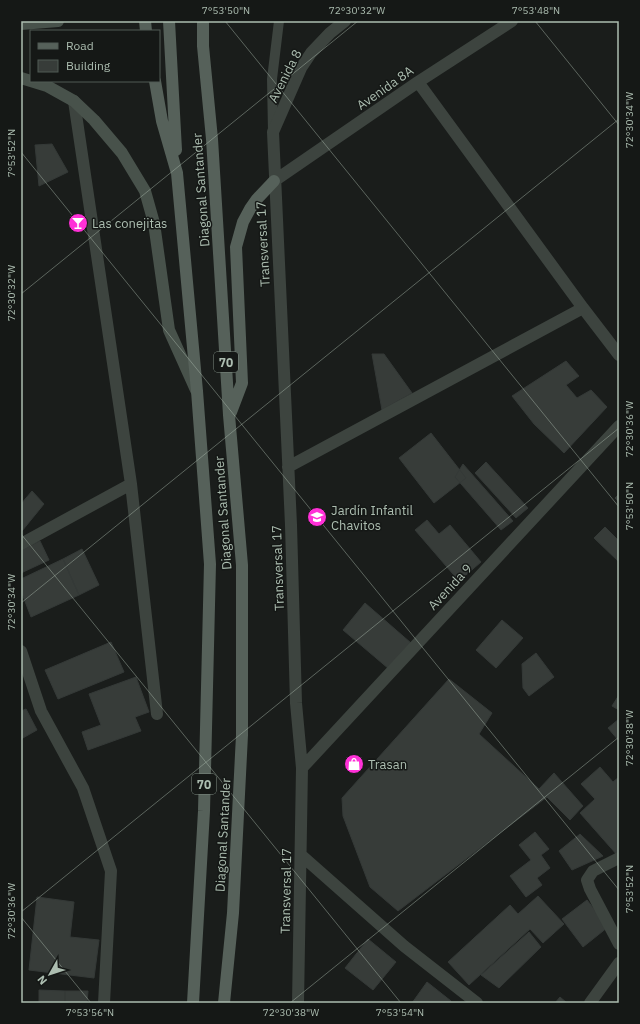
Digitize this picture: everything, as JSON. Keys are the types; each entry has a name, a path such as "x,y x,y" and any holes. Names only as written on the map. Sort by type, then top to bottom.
{"main road":[{"path":"169,21 177,173"},
{"name":"Diagonal Santander","path":"203,21 203,46 212,139 229,414 242,565 242,735 233,913 224,1003"},
{"name":"Diagonal Santander","path":"155,82 162,121 177,173 197,392 210,564 204,811 193,1003"},
{"path":"229,414 242,383 236,246 243,222 250,209 274,181"}],"street":[{"path":"21,24 58,21"},
{"name":"Avenida 8","path":"273,132 301,68 311,53 330,33 345,21"},
{"name":"Avenida 8A","path":"274,181 418,82 512,21"},
{"path":"34,82 47,86 74,102 94,120 122,153 146,191 154,223 169,330 197,392"},
{"path":"418,82 619,355"},
{"path":"74,102 131,484 157,714"},
{"name":"Transversal 17","path":"273,132 288,467 296,703 302,768 298,1003"},
{"path":"288,467 583,308"},
{"name":"Avenida 9","path":"302,768 619,426"},
{"path":"21,544 131,484"},
{"path":"21,651 41,711 83,788 111,871 104,1003"},
{"path":"301,855 404,946 477,1003"},
{"path":"619,858 593,871 587,880 590,889 619,944"},
{"path":"590,1003 619,963"}],"lane":[{"path":"273,132 272,80 279,21"}],"building":[{"path":"52,144 68,172 39,186 35,145"},
{"path":"372,354 384,354 412,393 382,410"},
{"path":"566,361 579,376 566,385 577,398 591,390 607,407 564,453 534,424 512,396"},
{"path":"431,433 466,478 434,503 399,458"},
{"path":"486,462 528,508 516,518 475,473"},
{"path":"463,464 513,521 501,530 455,477"},
{"path":"32,491 44,504 22,531 21,504"},
{"path":"619,494 619,502 615,498"},
{"path":"427,520 439,534 450,525 481,562 459,581 415,530"},
{"path":"605,527 619,541 619,562 594,538"},
{"path":"40,541 49,560 21,573 21,550"},
{"path":"82,549 99,585 79,595 63,559"},
{"path":"63,559 79,595 31,617 21,591 21,579"},
{"path":"365,603 411,643 389,669 343,630"},
{"path":"502,620 523,638 496,668 476,650"},
{"path":"111,642 124,672 58,699 45,670"},
{"path":"536,653 554,677 529,696 523,688 522,664"},
{"path":"136,677 149,712 135,717 141,731 88,750 82,732 101,725 89,694"},
{"path":"449,679 492,713 479,734 539,789 554,773 583,806 570,820 547,797 398,911 370,887 343,816 342,798"},
{"path":"619,695 619,710 612,706"},
{"path":"26,709 37,730 21,739 21,711"},
{"path":"619,719 619,741 608,728"},
{"path":"600,767 613,782 619,777 618,856 580,813 595,799 581,784"},
{"path":"535,832 549,849 541,855 550,868 537,878 542,885 526,897 510,876 531,860 519,845"},
{"path":"580,834 603,856 572,870 559,851"},
{"path":"538,896 564,924 543,943 530,929 469,985 448,962 510,905 518,914"},
{"path":"37,897 74,902 70,937 99,940 94,978 29,970"},
{"path":"587,900 608,927 583,947 562,919"},
{"path":"529,932 541,947 499,988 481,975"},
{"path":"368,939 396,962 373,990 345,968"},
{"path":"427,982 451,1001 450,1003 412,1003"},
{"path":"39,990 65,991 65,1003 39,1003"},
{"path":"65,991 88,991 87,1003 65,1003"},
{"path":"560,997 567,1003 555,1003"}],"place":[{"name":"Las conejitas","path":"78,223"},
{"name":"Jardín Infantil Chavitos","path":"317,517"},
{"name":"Trasan","path":"354,764"}]}
